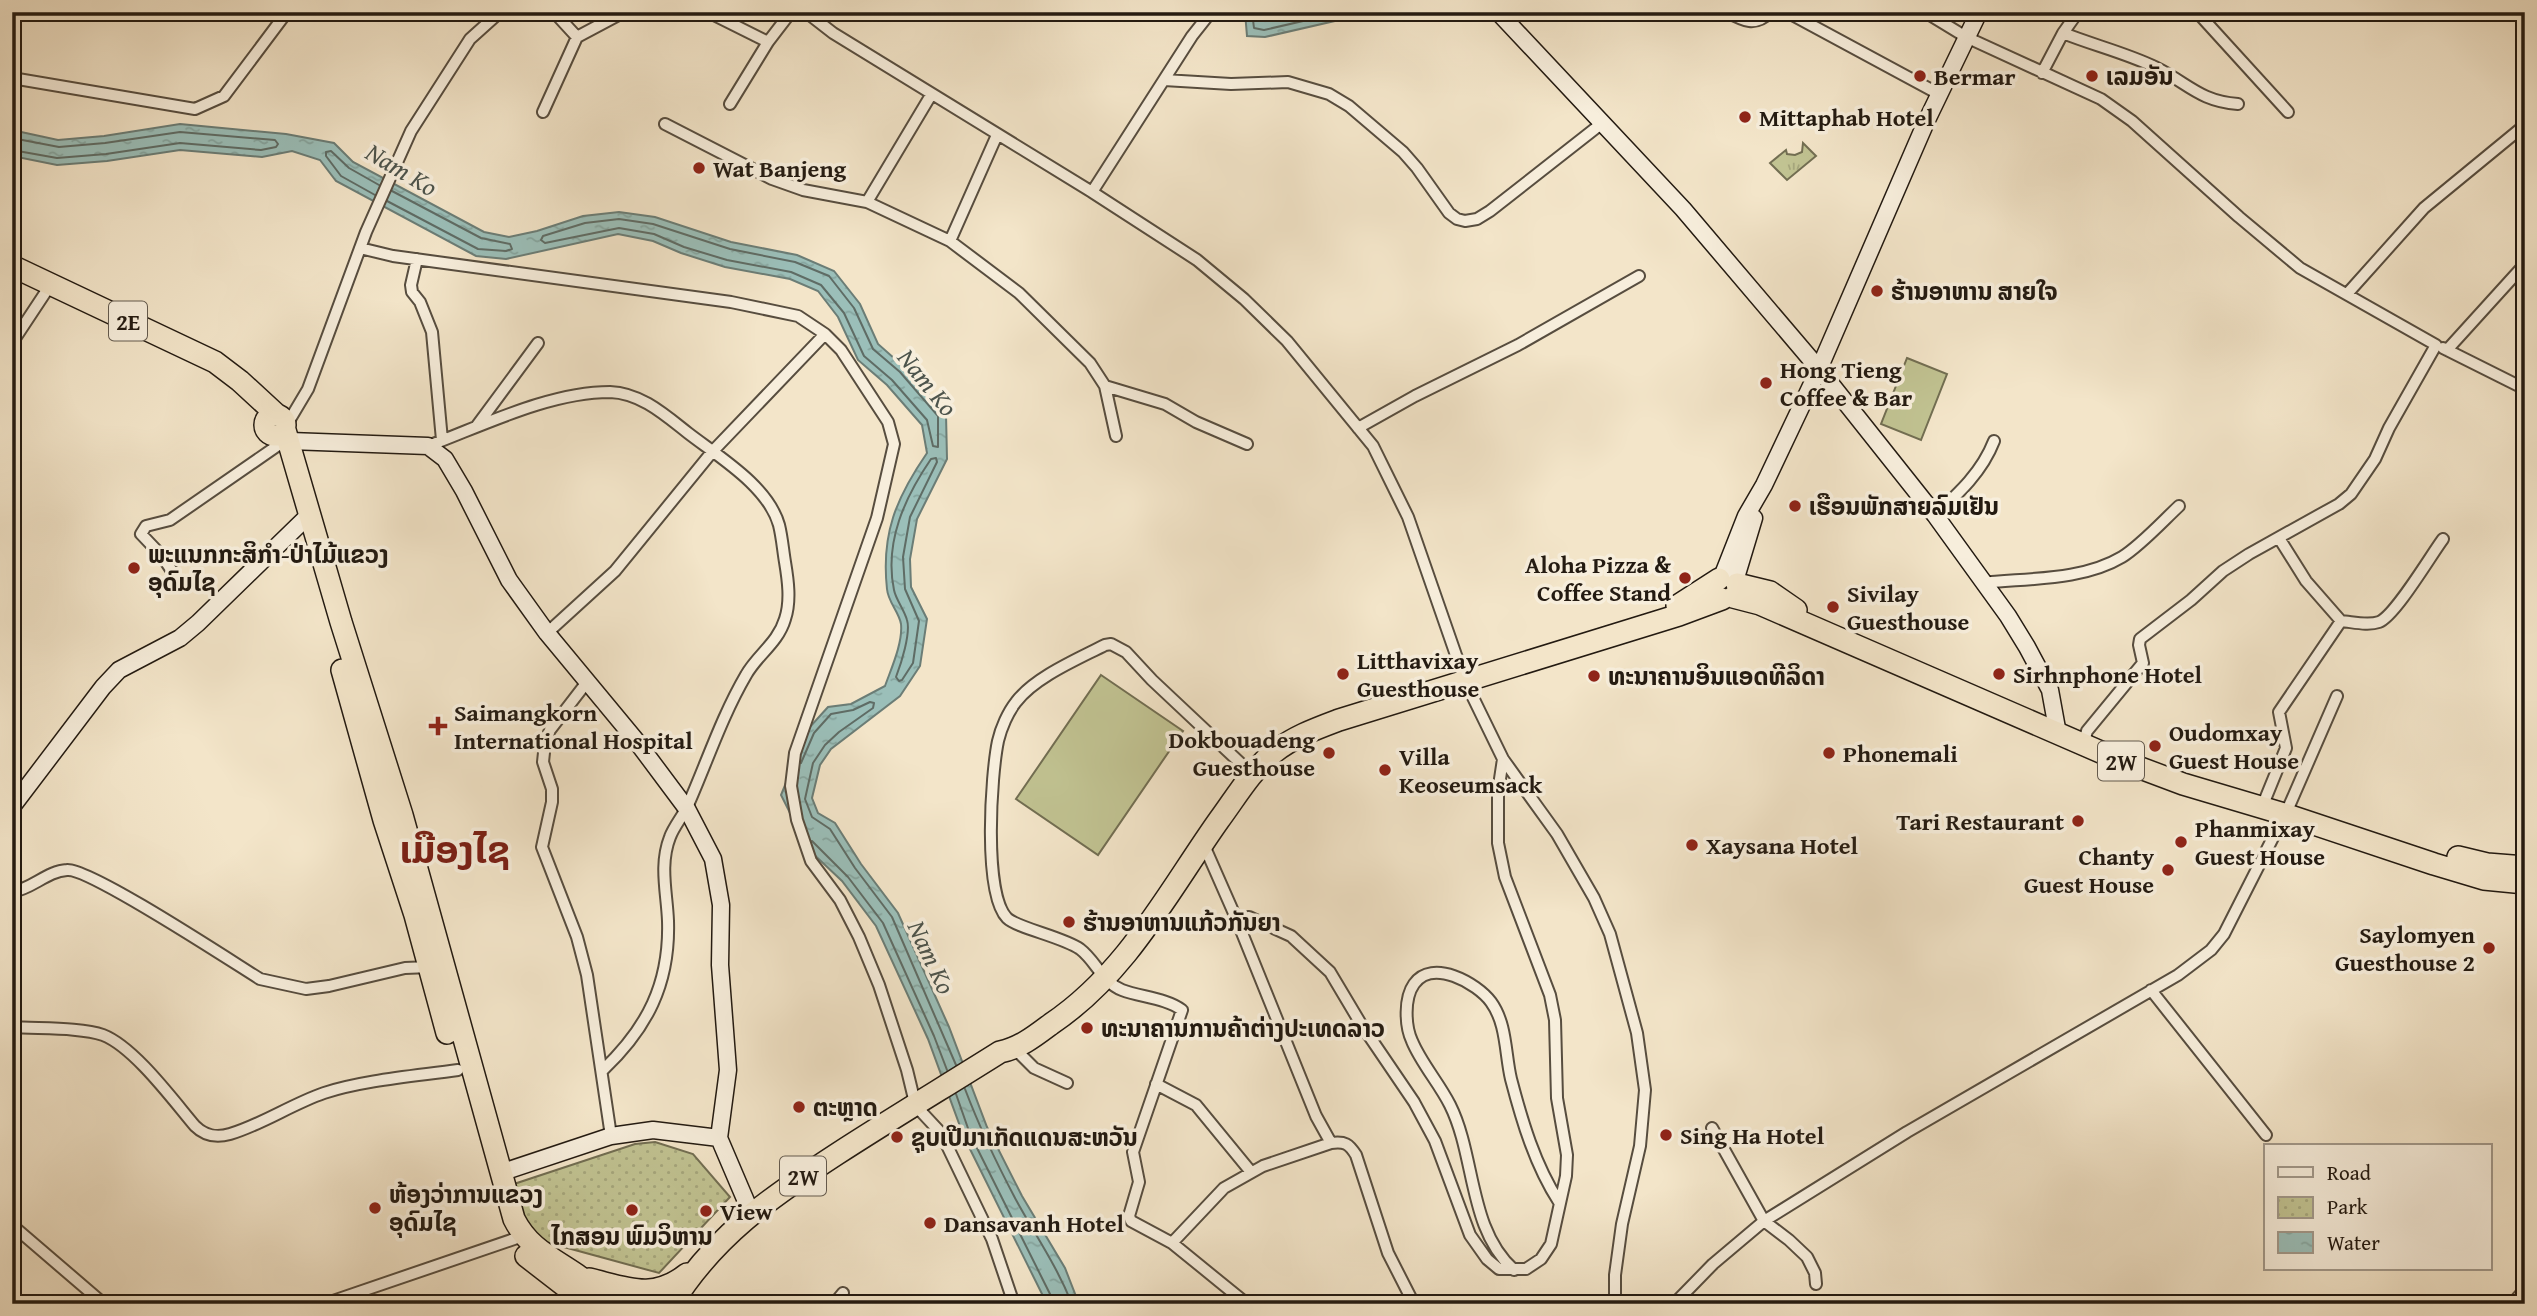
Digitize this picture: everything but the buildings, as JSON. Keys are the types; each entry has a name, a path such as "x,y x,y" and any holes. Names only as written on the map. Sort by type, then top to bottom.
{"highway":[{"name":"2E","path":"12,266 215,362 240,381 279,429"},
{"path":"279,429 304,518 341,622 372,749 435,965 505,1222 518,1238 616,1304"},
{"name":"2W","path":"672,1304 700,1264 722,1239 751,1213 916,1103 1002,1053 1008,1039 1056,1009 1101,975 1164,905 1199,840 1248,770 1308,731 1463,676 1678,610 1728,586 1770,592 1793,609 1838,625 2057,727 2265,802 2455,857 2487,864 2525,867"},
{"name":"2W","path":"2287,809 2459,872 2484,879 2525,883"},
{"path":"466,1082 500,1173 518,1238 527,1258 588,1304"},
{"path":"581,1278 650,1292 672,1285 700,1264"}],"street":[{"path":"12,78 195,109 224,96 287,12"},
{"path":"480,12 491,20"},
{"path":"172,571 141,534 146,526 170,520 279,429 308,389 366,232 409,136 470,39 500,12"},
{"path":"554,12 577,37"},
{"path":"543,112 577,37 624,12"},
{"path":"708,12 768,42"},
{"path":"730,104 768,42 791,12"},
{"path":"806,12 833,33 1092,192 1197,260 1244,299 1287,341 1373,446 1408,517 1463,676 1503,759 1557,834 1594,898 1610,934 1637,1033 1644,1090 1640,1146 1622,1224 1615,1275 1615,1304"},
{"path":"1092,192 1192,36 1211,12"},
{"path":"1727,12 1743,21 1755,22 1764,19 1770,12"},
{"path":"1787,12 1939,94"},
{"path":"1925,12 1966,37 2101,99 2132,121 2300,268 2436,345 2525,388"},
{"path":"1728,586 1746,516 1764,485 1819,369 1939,94 1979,12"},
{"path":"2042,73 2063,33 2078,12"},
{"path":"2197,12 2288,112"},
{"path":"1506,15 1601,124 1683,209 1819,369 1935,515 2008,616 2032,657 2050,690 2057,727"},
{"path":"2063,33 2156,67 2203,97 2238,104"},
{"path":"1164,80 1231,84 1288,82 1329,94 1349,106 1403,152 1449,213 1465,221 1477,219 1490,211 1601,124"},
{"path":"867,202 932,95"},
{"path":"665,124 772,179 803,190 867,202 950,241 1019,293 1090,363 1105,386 1116,436"},
{"path":"2347,294 2424,208 2525,125"},
{"path":"950,241 997,135"},
{"path":"360,248 417,259 731,302 798,316 825,334 841,350 888,422 894,444 877,518 795,753 791,786 797,820 811,861 840,900 859,937 879,985 916,1103 941,1133 992,1238 1014,1304"},
{"path":"417,259 411,285 432,332 435,443 464,491 509,580 547,633 634,738 687,809 713,859 721,905 720,965 728,1070 719,1138 751,1213"},
{"path":"2447,350 2525,264"},
{"path":"1358,428 1415,396 1518,345 1639,276"},
{"path":"12,343 51,284"},
{"path":"547,633 615,571 712,452 825,334"},
{"path":"476,427 538,343"},
{"path":"2085,738 2143,663 2140,639 2191,600 2223,571 2339,504 2359,485 2436,345"},
{"path":"1105,386 1165,404 1196,422 1247,444"},
{"path":"279,429 435,443 564,398 611,392 651,404 759,489 779,523 788,597 785,620 770,648 748,671 729,707 687,809 670,836 663,869 668,922 662,985 645,1020 626,1048 603,1070"},
{"path":"1935,515 1966,488 1989,456 1994,441"},
{"path":"1982,583 2076,575 2110,562 2122,557 2179,506"},
{"path":"12,807 103,687 120,670 180,638 304,518"},
{"path":"2279,538 2306,581 2341,621 2372,624 2384,620 2443,539"},
{"path":"2265,802 2286,748 2279,712 2341,621"},
{"path":"1247,1304 1172,1243 1129,1216 1139,1182 1133,1152 1182,1010 1119,989 1101,975 1080,949 1054,936 1010,921 999,906 992,860 992,793 999,739 1017,700 1065,667 1111,644 1126,652 1248,770"},
{"path":"587,682 550,730 545,743 543,762 552,789 552,802 542,847 577,937 603,1070 611,1136"},
{"path":"1674,1304 1713,1264 1764,1221 1907,1132 2178,975 2199,960 2224,934 2287,809 2337,696"},
{"path":"1236,918 1249,917 1291,936 1330,972 1361,1024 1414,1101 1430,1131 1469,1236 1487,1259 1499,1269 1526,1269 1541,1259 1551,1244 1566,1176 1567,1155 1557,1098 1555,1020 1550,995 1505,877 1498,843 1498,792 1503,759"},
{"path":"1199,840 1236,918 1316,1116 1331,1143"},
{"path":"12,892 20,891 50,874 75,870 108,887 260,979 282,985 306,989 329,986 405,968 435,965"},
{"path":"1514,1270 1493,1247 1486,1230 1462,1135 1450,1104 1411,1040 1408,1000 1413,985 1422,976 1432,974 1459,978 1473,984 1492,1003 1501,1023 1511,1077 1536,1156 1545,1180 1559,1202"},
{"path":"2151,990 2266,1135"},
{"path":"12,1027 73,1030 104,1035 131,1055 202,1133 211,1136 230,1134 300,1102 337,1089 466,1082"},
{"path":"1002,1053 1067,1083"},
{"path":"1156,1084 1196,1105 1251,1172"},
{"path":"1712,1128 1764,1221 1807,1257 1815,1273 1816,1284"},
{"path":"500,1173 611,1136 653,1130 719,1138"},
{"path":"1172,1243 1224,1188 1251,1172 1342,1141 1349,1144 1356,1155 1388,1253 1413,1304"},
{"path":"12,1224 104,1304"},
{"path":"324,1304 518,1238"},
{"path":"2512,1304 2525,1289"},
{"path":"834,1304 843,1293"}],"green space":[{"path":"1803,143 1816,156 1787,180 1770,163 1786,150 1787,154 1795,155 1802,152"},
{"path":"1907,358 1947,374 1921,440 1881,424"},
{"path":"1101,675 1183,731 1098,855 1016,799"},
{"path":"655,1142 693,1154 730,1197 659,1273 542,1241 522,1219 511,1185 635,1144"}],"water":[{"path":"1245,12 1374,12 1265,37 1247,36"},
{"path":"180,124 286,134 334,143 353,162 484,232 509,237 583,216 619,212 655,217 731,242 797,255 834,271 860,304 878,344 904,367 946,414 947,459 917,519 910,559 911,587 927,619 920,666 900,696 831,749 820,765 812,798 818,813 835,823 861,864 898,913 949,1027 987,1127 1022,1196 1065,1268 1079,1304 1047,1304 964,1137 928,1039 876,926 842,881 808,849 781,795 808,729 828,707 851,704 885,686 896,656 901,631 900,620 888,594 886,551 899,501 927,453 922,425 887,385 858,360 838,317 818,291 790,279 725,267 653,241 618,234 506,259 476,256 336,181 320,160 292,151 262,157 180,150 57,165 12,156 12,130 58,140"}],"place":[{"name":"Bermar","path":"1920,76"},
{"name":"ເລມອັນ","path":"2092,76"},
{"name":"Mittaphab Hotel","path":"1745,117"},
{"name":"Wat Banjeng","path":"699,168"},
{"name":"ຮ້ານອາຫານ ສາຍໃຈ","path":"1877,291"},
{"name":"Hong Tieng Coffee & Bar","path":"1766,383"},
{"name":"ເຮືອນພັກສາຍລົມເຢັນ","path":"1795,506"},
{"name":"ພະແນກກະສິກຳ-ປ່າໄມ້ແຂວງ ອຸດົມໄຊ","path":"134,568"},
{"name":"Aloha Pizza & Coffee Stand","path":"1685,578"},
{"name":"Sivilay Guesthouse","path":"1833,607"},
{"name":"Litthavixay Guesthouse","path":"1343,674"},
{"name":"Sirhnphone Hotel","path":"1999,674"},
{"name":"ທະນາຄານອິນແອດທີລິດາ","path":"1594,676"},
{"name":"Saimangkorn International Hospital","path":"438,726"},
{"name":"Oudomxay Guest House","path":"2155,746"},
{"name":"Dokbouadeng Guesthouse","path":"1329,753"},
{"name":"Phonemali","path":"1829,753"},
{"name":"Villa Keoseumsack","path":"1385,770"},
{"name":"Tari Restaurant","path":"2078,821"},
{"name":"Phanmixay Guest House","path":"2181,842"},
{"name":"Xaysana Hotel","path":"1692,845"},
{"name":"Chanty Guest House","path":"2168,870"},
{"name":"ຮ້ານອາຫານແກ້ວກັນຍາ","path":"1069,922"},
{"name":"Saylomyen Guesthouse 2","path":"2489,948"},
{"name":"ທະນາຄານການຄ້າຕ່າງປະເທດລາວ","path":"1087,1028"},
{"name":"ຕະຫຼາດ","path":"799,1107"},
{"name":"Sing Ha Hotel","path":"1666,1135"},
{"name":"ຊຸບເປີມາເກັດແດນສະຫວັນ","path":"897,1137"},
{"name":"ຫ້ອງວ່າການແຂວງ ອຸດົມໄຊ","path":"375,1208"},
{"name":"ໄກສອນ ພົມວິຫານ","path":"632,1210"},
{"name":"View","path":"706,1211"},
{"name":"Dansavanh Hotel","path":"930,1223"}],"district":[{"name":"ເມືອງໄຊ","path":"455,849"}],"water label":[{"name":"Nam Ko","path":"402,169"},
{"name":"Nam Ko","path":"928,382"},
{"name":"Nam Ko","path":"932,957"}]}
